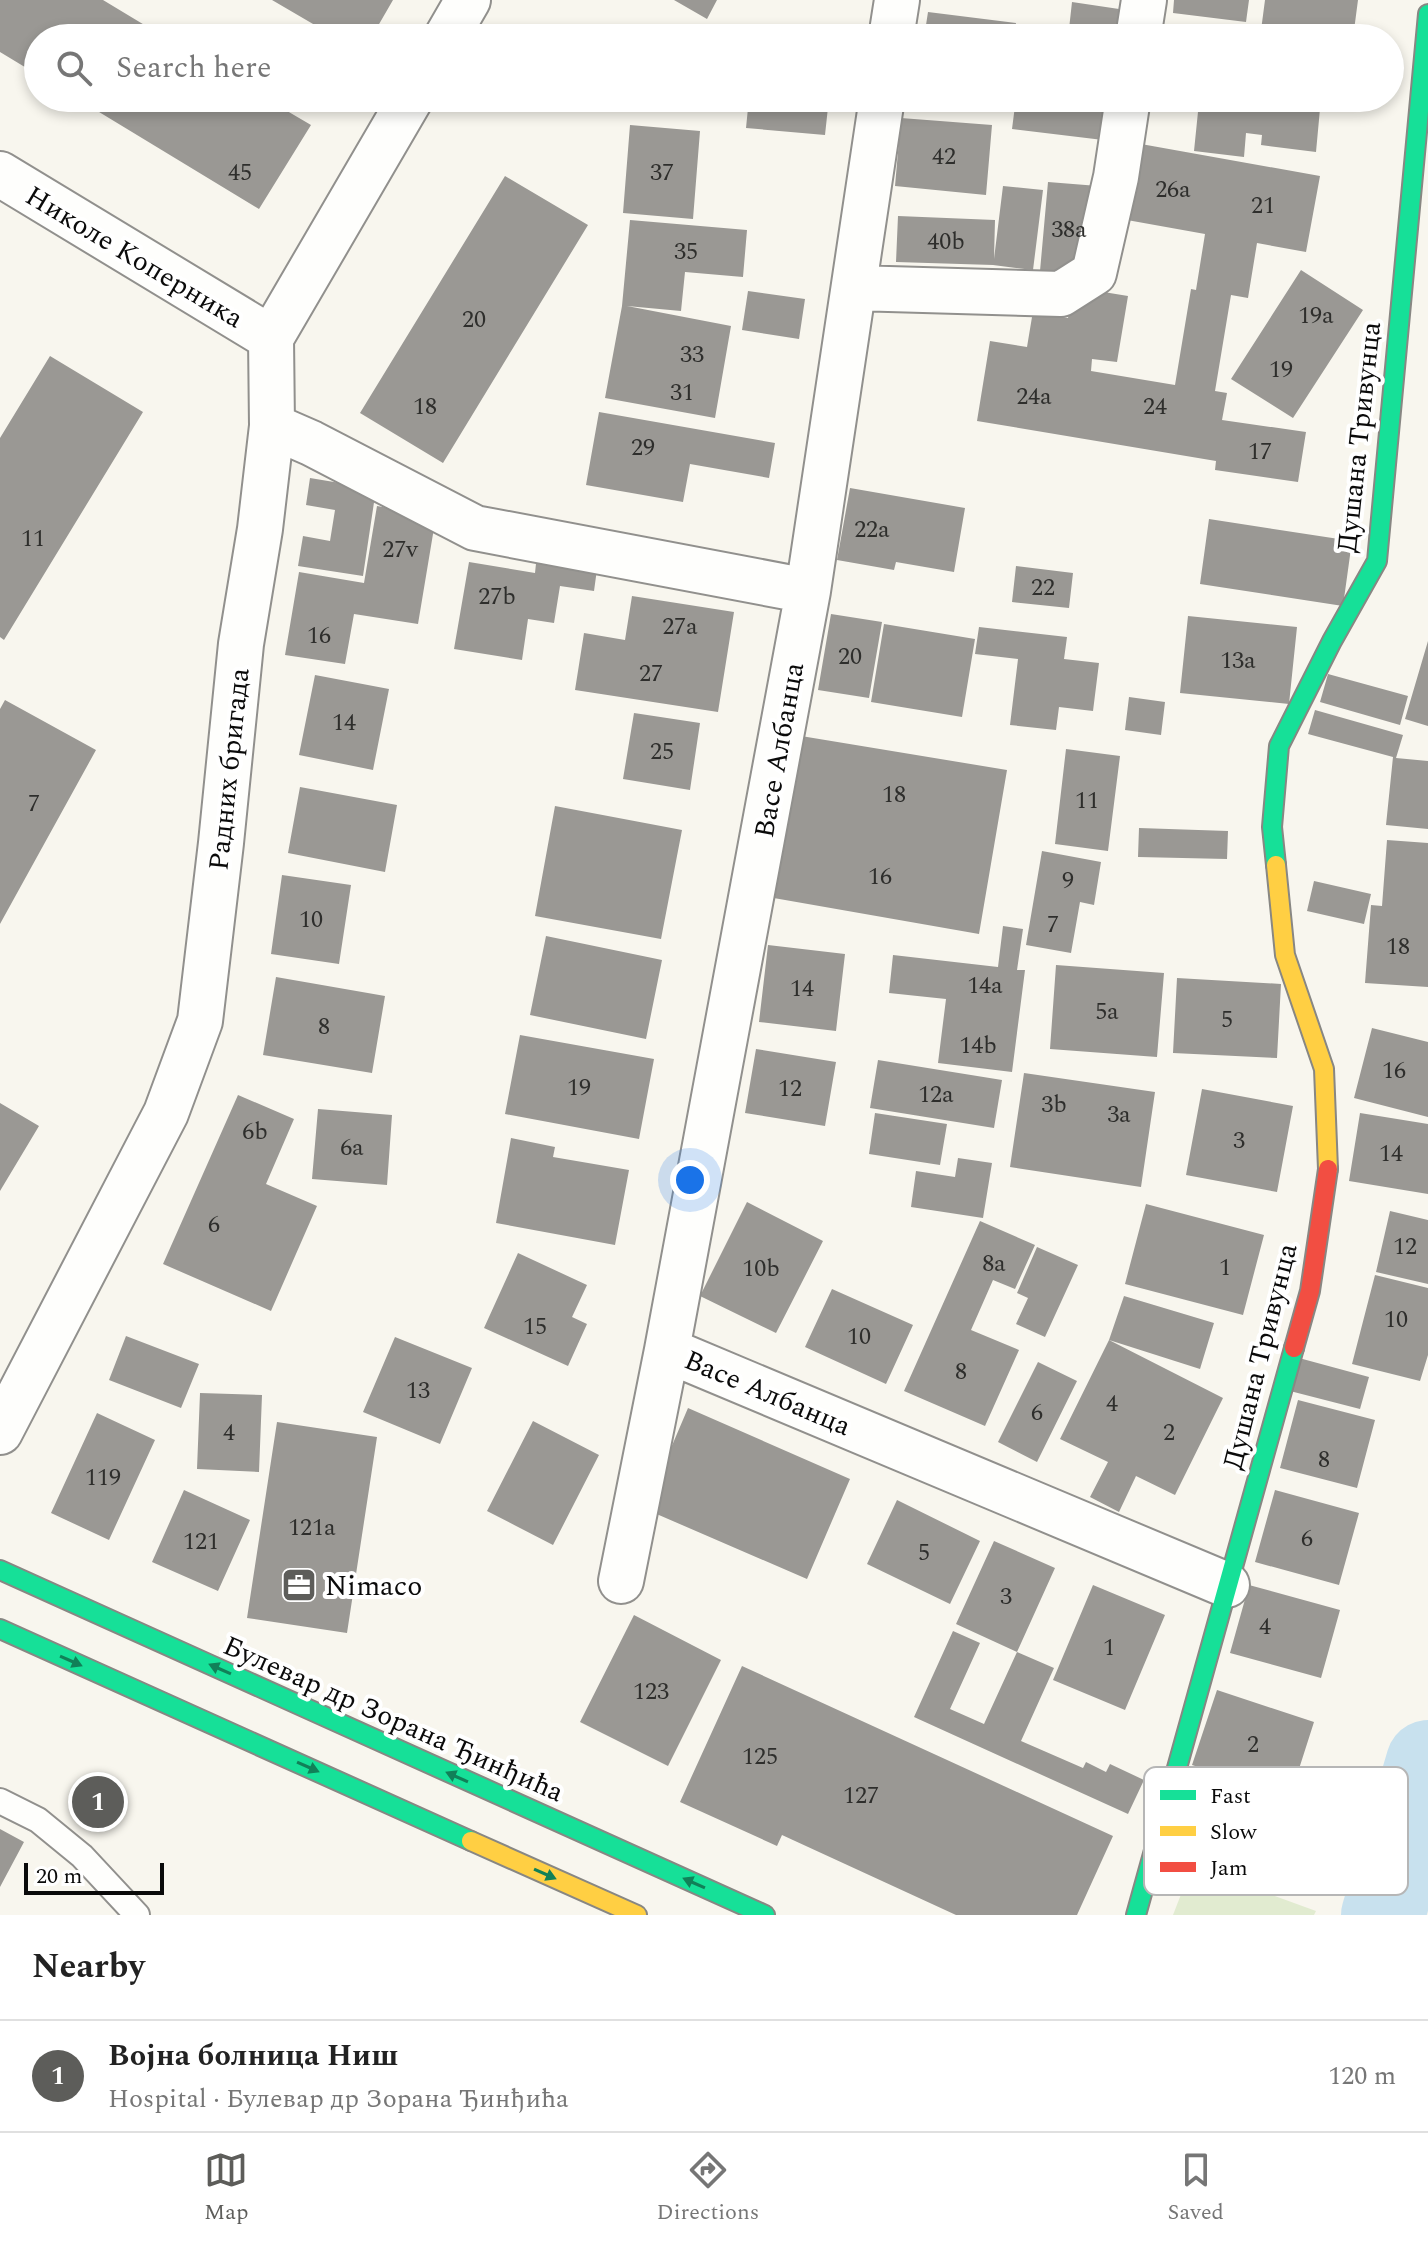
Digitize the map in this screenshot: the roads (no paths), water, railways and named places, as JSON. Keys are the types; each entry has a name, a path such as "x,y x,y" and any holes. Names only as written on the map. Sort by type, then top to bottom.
{"street":[{"path":"454,24 468,0"},
{"path":"893,24 897,0"},
{"path":"1140,24 1144,0"},
{"name":"Душана Тривунца","path":"1177,1767 1310,1291 1328,1179 1324,1069 1285,955 1272,827 1279,746 1377,561 1428,14"},
{"path":"271,338 403,112"},
{"name":"Васе Албанца","path":"880,112 808,591 667,1350 1227,1585"},
{"path":"854,288 1061,294 1094,273 1116,177 1126,112"},
{"name":"Николе Коперника","path":"0,174 271,338"},
{"name":"Радних бригада","path":"0,1432 166,1113 200,1021 241,644 260,529 272,426 271,338"},
{"path":"272,426 475,528 808,591"},
{"path":"621,1581 667,1350"},
{"name":"Булевар др Зорана Ђинђића","path":"0,1570 765,1915"},
{"path":"0,1629 637,1915"},
{"name":"Душана Тривунца","path":"1136,1915 1144,1886"}],"lane":[{"path":"0,1801 38,1820 82,1856 135,1915"}],"waterway":[{"path":"1408,1830 1428,1762"},
{"path":"1383,1915 1389,1895"}],"place":[{"name":"Nimaco","path":"299,1585"},
{"name":"Војна болница Ниш","path":"98,1802"}]}
